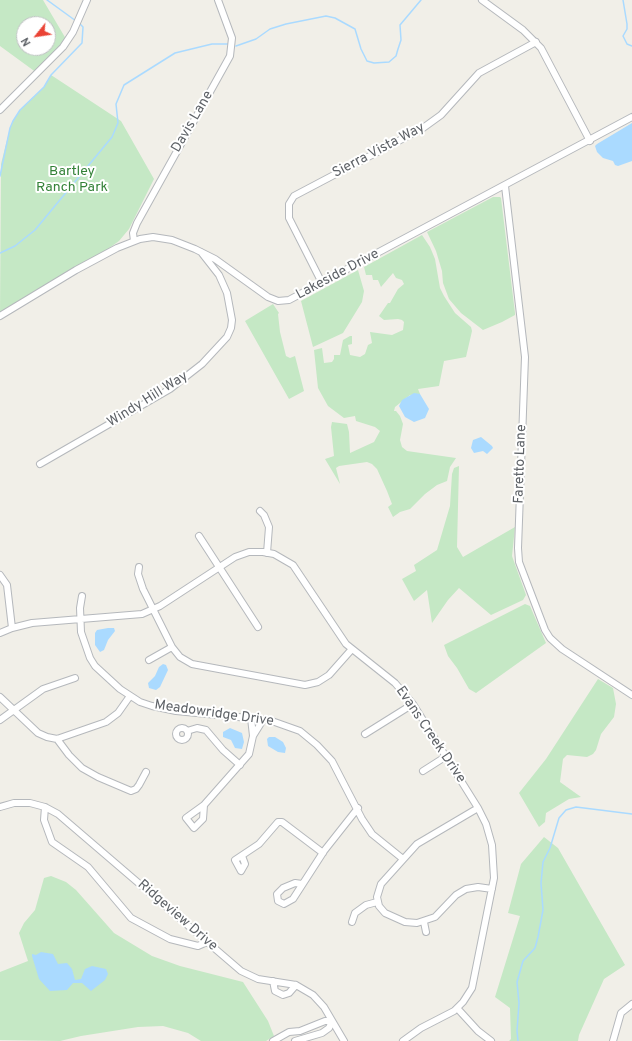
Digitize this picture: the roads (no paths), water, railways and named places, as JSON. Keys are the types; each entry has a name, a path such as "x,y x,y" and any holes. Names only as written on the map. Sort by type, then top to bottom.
{"street":[{"path":"0,110 63,47 73,32 87,0"},
{"name":"Davis Lane","path":"134,241 133,233 137,223 230,56 232,38 218,0"},
{"path":"482,0 523,30 536,42 546,56 590,141"},
{"name":"Sierra Vista Way","path":"322,284 289,218 288,209 291,200 298,193 423,128 440,115 479,73 536,42"},
{"name":"Lakeside Drive","path":"0,316 88,263 134,241 147,238 162,238 177,241 214,259 268,297 278,301 289,300 322,284 590,141 632,117"},
{"name":"Faretto Lane","path":"505,186 525,357 518,548 520,562 545,630 550,638 562,649 632,695"},
{"name":"Windy Hill Way","path":"40,464 170,389 202,364 227,337 232,320 227,293 219,275 199,251"},
{"path":"260,511 270,526 267,552"},
{"path":"199,536 258,627"},
{"name":"Evans Creek Drive","path":"78,619 134,615 153,610 219,567 242,554 256,551 267,552 288,560 298,570 341,637 352,649 395,683 413,704 478,808 486,824 492,845 494,866 492,889 474,981 468,995 458,1008 417,1030 403,1041"},
{"path":"139,567 140,580 172,647 186,661 198,666 305,685 318,682 329,675 352,649"},
{"path":"0,575 7,585 12,628"},
{"name":"Meadowridge Drive","path":"82,596 78,619 92,662 130,696 152,706 164,709 251,718 292,728 317,744 337,769 358,808 362,819 372,834 403,859"},
{"path":"0,633 32,623 78,619"},
{"path":"149,660 172,647"},
{"path":"0,720 43,689 75,678"},
{"path":"0,697 38,733 57,739 106,722 118,713 130,696"},
{"path":"365,734 413,704"},
{"path":"251,718 254,736"},
{"path":"204,805 249,754 254,736 263,720"},
{"path":"188,731 197,728 206,730 227,754 240,765"},
{"path":"57,739 68,755 82,768 98,777 131,791 136,789 146,772"},
{"path":"423,771 446,756"},
{"name":"Ridgeview Drive","path":"0,807 25,803 45,807 58,814 245,974 258,979 296,985 317,998 344,1041"},
{"path":"45,807 44,820 52,842 88,867 132,918 170,939 198,946 207,942"},
{"path":"302,884 322,853 358,808"},
{"path":"478,808 426,838 403,859 381,884 377,893 377,902 382,910 389,915 411,923 424,922 435,917 456,895 466,889 478,887 492,889"},
{"path":"348,821 362,819"},
{"path":"242,856 259,844 278,822 282,822 322,853"},
{"path":"352,922 355,912 366,905 377,902"},
{"path":"424,922 426,932"},
{"path":"273,981 275,991 280,994 289,993 296,985"},
{"path":"614,1041 621,1013 632,1004"},
{"path":"458,1008 478,1031 491,1041"},
{"path":"275,1040 288,1032 300,1031 325,1021 332,1021 329,1028 322,1033 303,1040 295,1041"},
{"path":"300,1031 303,1040"}],"water":[{"path":"632,123 632,161 618,166 615,165 613,161 603,158 597,152 595,146 597,144"},
{"path":"414,393 420,394 429,409 425,418 414,422 405,417 399,406 402,400"},
{"path":"481,437 493,448 487,454 483,451 474,453 471,448 473,440"},
{"path":"114,628 115,631 108,640 104,650 100,652 95,645 95,633 97,630"},
{"path":"163,664 166,665 168,670 160,687 156,690 149,688 148,683 155,676 159,667"},
{"path":"230,728 242,733 244,742 242,749 235,748 231,740 223,737 223,732"},
{"path":"269,737 275,737 283,742 286,748 285,753 278,752 268,746 267,739"},
{"path":"41,952 53,954 58,964 67,963 72,969 75,980 81,979 85,969 92,966 106,969 108,974 105,980 91,991 82,983 73,983 67,990 50,991 39,979 32,956 32,954 36,955"}],"waterway":[{"path":"47,0 76,21"},
{"path":"236,46 256,39 270,29 286,24 326,16 335,18 355,29 361,49 367,61 374,63 389,62 396,56 401,40 400,25 421,0"},
{"path":"623,0 627,24 627,29 623,36 627,44 632,46"},
{"path":"0,176 10,128 13,121 20,110 44,87 51,75 82,43 83,27 79,23"},
{"path":"0,253 15,246 35,230 112,137 118,123 116,104 124,85 175,53 212,44 229,44"},
{"path":"518,1041 517,1031 519,1003 517,982 523,961 535,948 538,937 543,910 541,883 543,862 550,848 559,818 566,810 576,807 632,814"}],"park label":[{"name":"Bartley Ranch Park","path":"72,180"}]}
